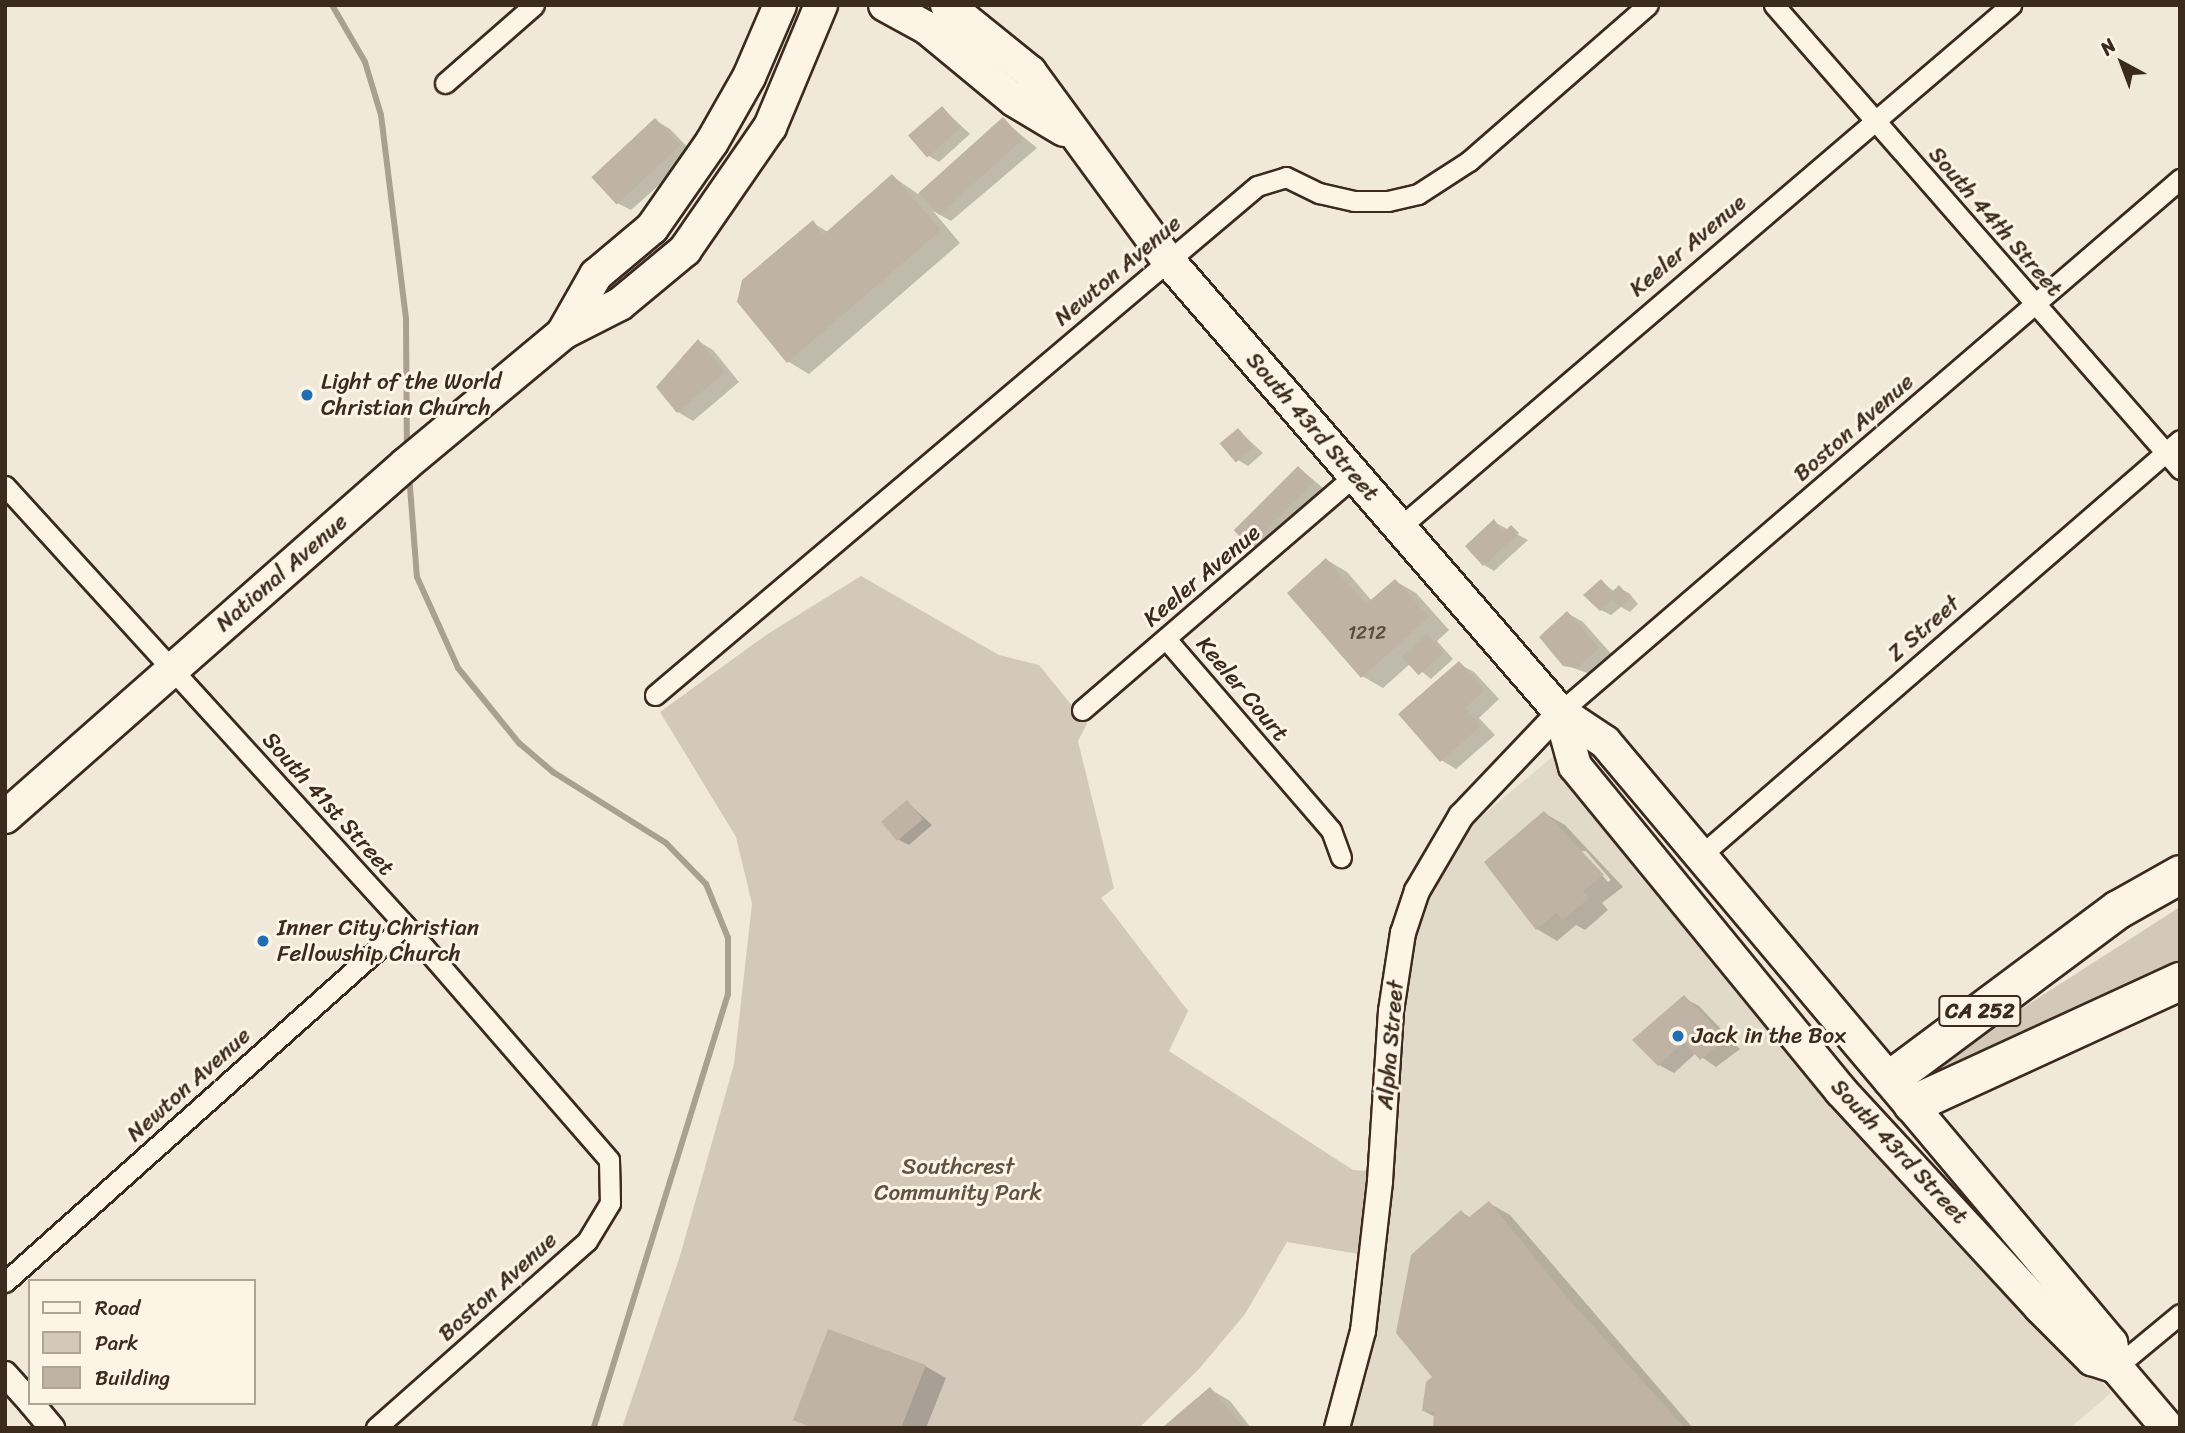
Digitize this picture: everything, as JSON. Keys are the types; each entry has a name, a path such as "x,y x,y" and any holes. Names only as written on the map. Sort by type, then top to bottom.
{"highway":[{"name":"CA 252","path":"1902,1091 2068,944 2180,874"},
{"path":"1902,1091 2180,981"}],"main road":[{"name":"National Avenue","path":"563,333 596,275 652,228 712,142 749,77 780,5"},
{"name":"National Avenue","path":"5,817 365,500 563,333 620,304 685,250 753,156 770,127 821,5"},
{"name":"South 43rd Street","path":"885,5 927,28 970,59 1014,100 1072,135"},
{"name":"South 43rd Street","path":"947,5 1030,72 1072,135 1167,259 1353,477 1400,527 1559,712 1605,742 1902,1091 2110,1343 2116,1367 2168,1428"},
{"path":"654,275 647,260 692,202 703,180 712,142"},
{"name":"South 43rd Street","path":"1559,712 1575,766 1864,1117 2092,1359 2116,1367"},
{"path":"1864,1117 1902,1091"}],"street":[{"path":"445,83 534,5"},
{"name":"Newton Avenue","path":"655,695 1167,259 1273,179 1286,177 1318,193 1354,201 1388,201 1418,194 1469,160 1648,5"},
{"name":"South 44th Street","path":"1774,5 2034,304 2173,447 2180,469"},
{"name":"Keeler Avenue","path":"1400,527 1873,120 2011,5"},
{"name":"Boston Avenue","path":"1559,712 2180,179"},
{"name":"Z Street","path":"1700,856 2173,447"},
{"name":"Keeler Avenue","path":"1082,710 1353,477"},
{"name":"South 41st Street","path":"5,486 405,925 609,1160"},
{"name":"Keeler Court","path":"1166,639 1331,830 1341,857"},
{"name":"Alpha Street","path":"1337,1428 1363,1331 1380,1181 1391,1011 1403,933 1417,891 1461,816 1559,712"},
{"name":"Newton Avenue","path":"5,1282 405,925"},
{"name":"Boston Avenue","path":"376,1428 587,1241 610,1203 609,1160"},
{"path":"2116,1367 2180,1314"},
{"path":"5,1374 28,1401"},
{"path":"32,1405 52,1428"}],"shaded area":[{"path":"1557,753 2111,1393 2070,1428 1345,1428 1368,1372 1403,967 1421,902 1470,826"}],"green space":[{"name":"Southcrest Community Park","path":"861,576 999,655 1039,665 1087,724 1078,741 1114,888 1101,898 1188,1011 1169,1051 1353,1170 1369,1171 1359,1254 1287,1242 1245,1314 1199,1369 1139,1428 622,1428 680,1256 734,1064 752,904 736,837 660,712 766,635"},
{"path":"2180,907 2180,962 1948,1069 1945,1066 1951,1054"}],"building":[{"path":"942,106 961,128 927,157 908,136"},
{"path":"1003,117 1023,139 939,215 919,193"},
{"path":"655,118 680,145 617,204 591,177"},
{"path":"892,174 941,230 787,363 737,302 742,280 813,220 823,235"},
{"path":"698,339 725,372 677,413 656,387"},
{"path":"1238,428 1254,447 1236,463 1220,443"},
{"path":"1298,466 1314,482 1250,547 1234,530"},
{"path":"1494,519 1503,533 1511,525 1519,533 1483,566 1465,546"},
{"path":"1326,558 1366,604 1395,579 1429,617 1361,678 1287,593"},
{"path":"1601,579 1612,592 1619,585 1630,598 1619,607 1613,600 1600,611 1583,595"},
{"path":"1567,611 1599,648 1577,668 1563,666 1539,637"},
{"path":"1427,634 1444,653 1418,675 1402,657"},
{"path":"1459,661 1485,690 1465,708 1481,726 1440,762 1398,714"},
{"path":"907,800 923,819 897,841 881,822"},
{"path":"1544,811 1604,875 1583,891 1589,898 1563,920 1556,913 1536,930 1484,862"},
{"path":"1684,995 1726,1039 1700,1060 1684,1042 1658,1066 1632,1040"},
{"path":"1489,1201 1565,1295 1685,1428 1433,1428 1434,1412 1422,1411 1426,1382 1432,1377 1396,1333 1411,1255 1461,1210 1468,1218"},
{"path":"828,1329 926,1365 901,1428 813,1428 793,1420"},
{"path":"1210,1387 1244,1428 1162,1428 1185,1408"}],"waterway":[{"path":"332,5 365,62 381,115 406,319 407,449"},
{"path":"409,474 417,577 458,668 519,743 553,772 666,843 706,884 728,938 728,994 594,1428"}],"place":[{"name":"Light of the World Christian Church","path":"307,395"},
{"name":"Inner City Christian Fellowship Church","path":"263,941"},
{"name":"Jack in the Box","path":"1678,1036"}]}
